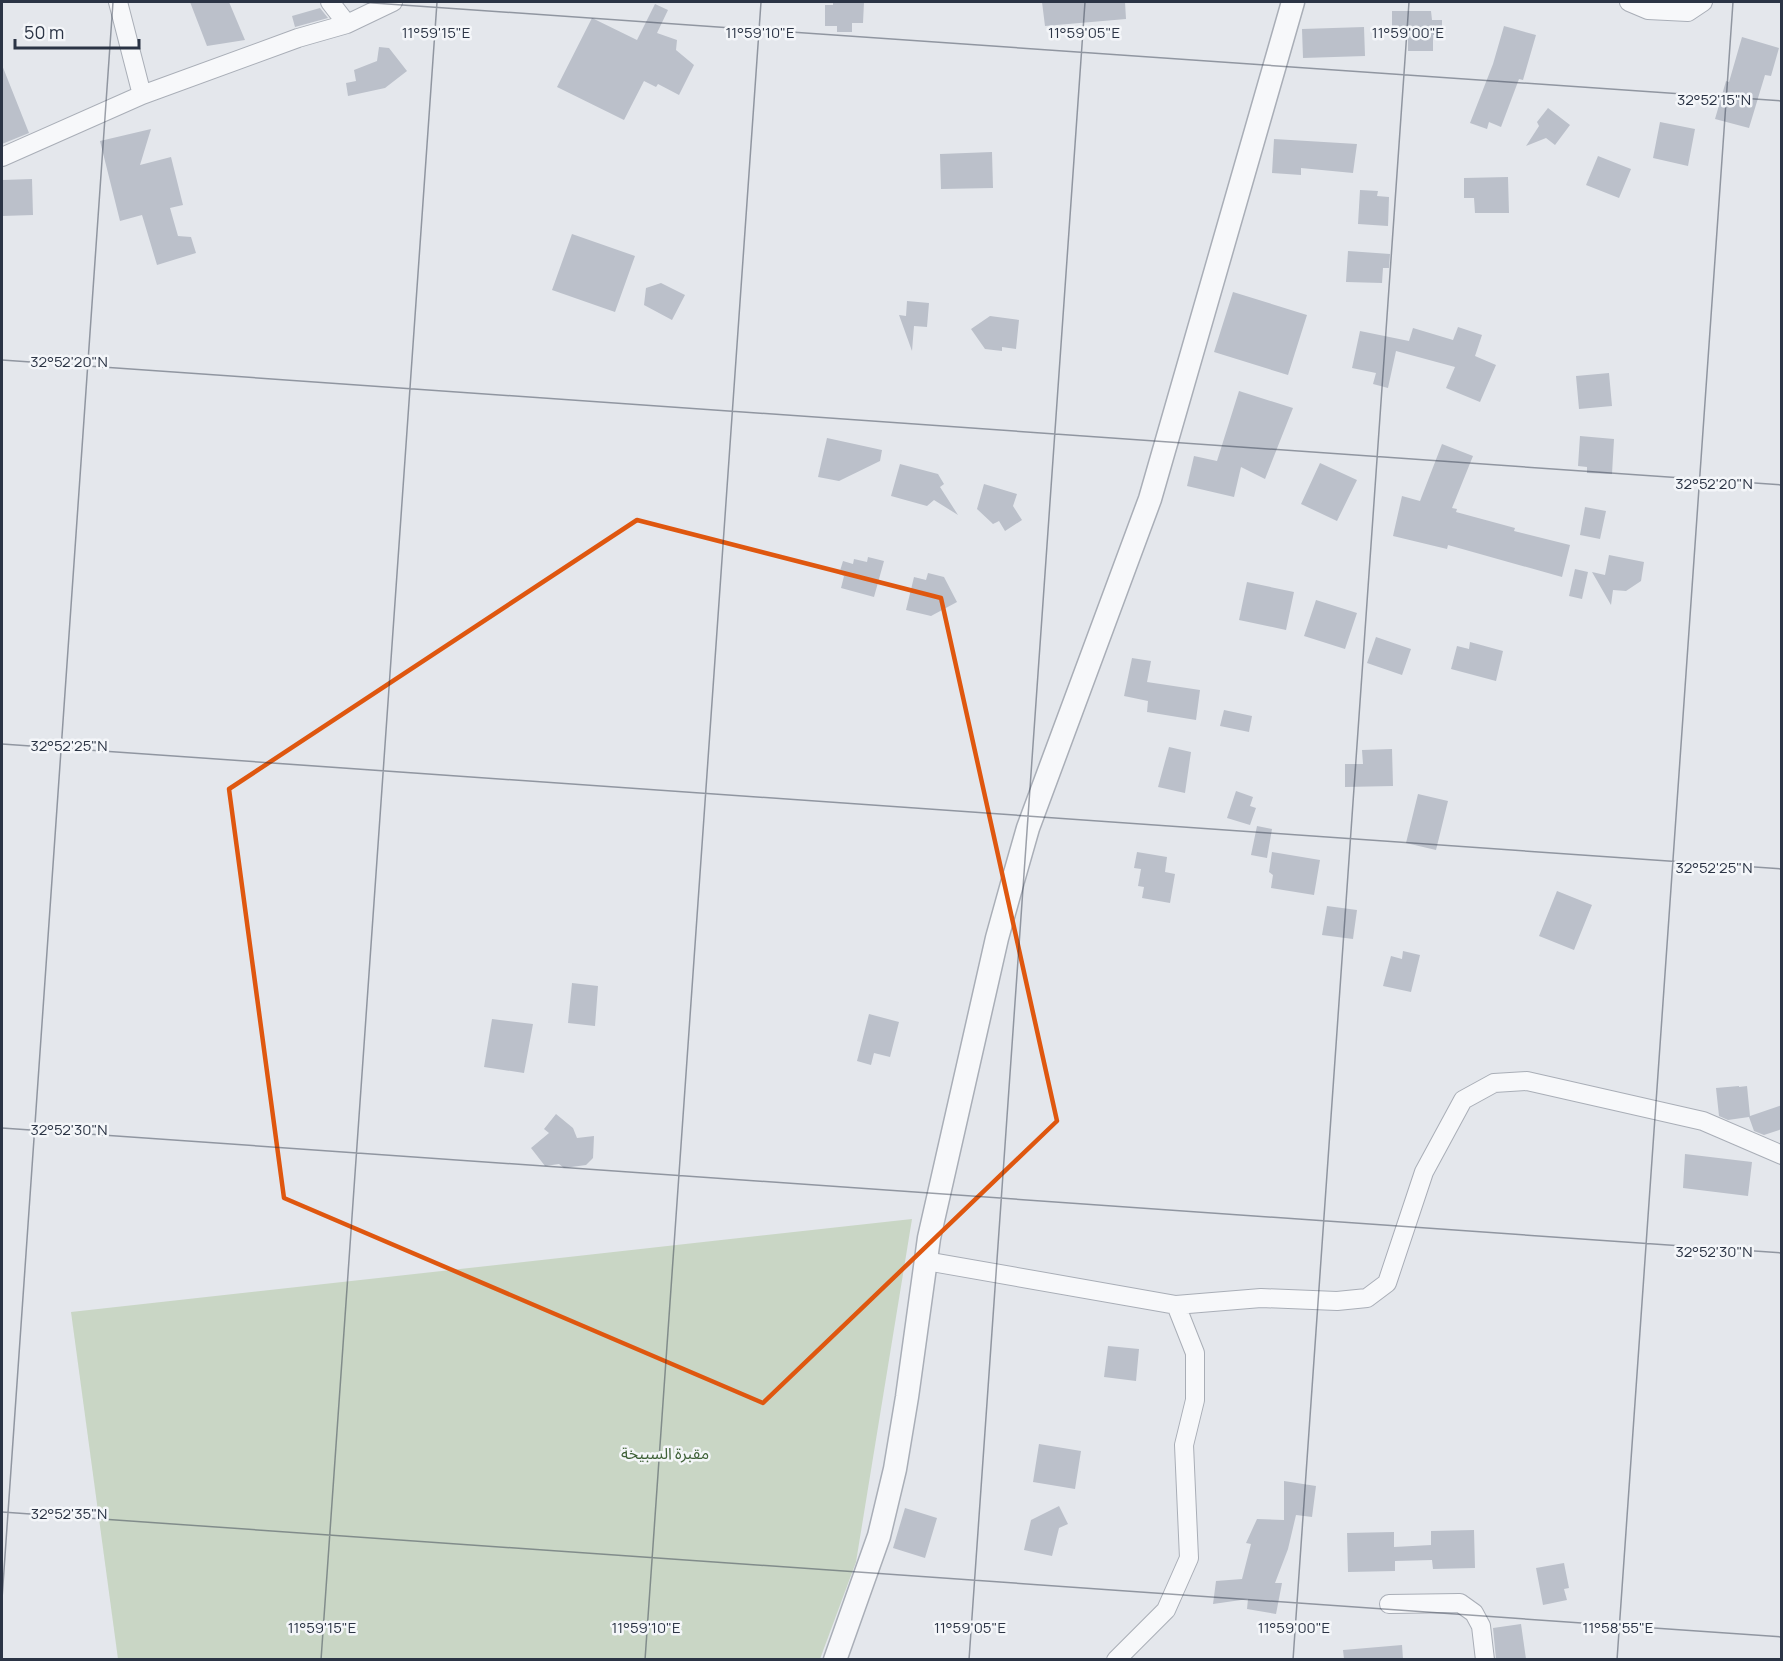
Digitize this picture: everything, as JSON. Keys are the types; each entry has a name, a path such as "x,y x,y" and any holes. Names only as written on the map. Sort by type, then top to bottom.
{"street":[{"path":"118,2 142,95"},
{"path":"330,2 347,24"},
{"path":"2,157 142,95 298,38 347,24 393,2"},
{"path":"835,1659 879,1536 895,1469 926,1261 997,938 1028,828 1150,499 1293,2"},
{"path":"1629,2 1647,10 1688,12 1703,2"},
{"path":"926,1261 1176,1305 1260,1298 1337,1300 1367,1298 1387,1283 1424,1172 1463,1100 1494,1083 1527,1081 1704,1121 1782,1155"},
{"path":"1116,1659 1166,1610 1189,1558 1184,1445 1195,1400 1195,1353 1176,1305"},
{"path":"1389,1604 1460,1603 1474,1613 1481,1626 1485,1659"}],"highlighted area":[{"path":"637,520 941,598 1057,1121 763,1403 284,1198 229,789"}],"green space":[{"name":"مقبرة السبيخة","path":"912,1219 856,1562 820,1659 118,1659 71,1312"}],"building":[{"path":"190,2 229,2 245,40 207,46"},
{"path":"833,2 864,2 863,23 852,23 852,32 837,32 837,26 825,26 825,5 833,5"},
{"path":"1042,2 1125,2 1126,19 1045,26"},
{"path":"655,4 668,10 657,33 677,40 676,50 694,65 679,95 658,84 656,87 644,81 624,120 557,87 592,18 637,40"},
{"path":"320,8 328,18 295,27 292,16"},
{"path":"1392,11 1431,11 1432,20 1442,20 1442,35 1433,35 1433,51 1408,51 1408,39 1392,39"},
{"path":"1504,26 1536,35 1523,80 1519,79 1501,127 1489,122 1487,129 1470,123 1493,64"},
{"path":"1364,27 1365,56 1303,58 1302,29"},
{"path":"1742,37 1779,48 1771,76 1765,75 1749,128 1715,119"},
{"path":"379,47 389,48 407,71 385,88 348,96 346,83 356,81 354,70 377,61"},
{"path":"2,65 29,133 2,144"},
{"path":"1548,108 1570,125 1555,145 1546,138 1526,146 1539,126 1537,122"},
{"path":"1660,122 1695,129 1688,166 1653,158"},
{"path":"151,129 140,165 171,157 183,205 170,208 178,236 191,237 196,253 157,265 142,215 120,221 100,141"},
{"path":"1274,139 1357,144 1353,173 1301,168 1301,175 1272,173"},
{"path":"992,152 993,188 941,189 940,154"},
{"path":"1598,156 1631,169 1619,198 1586,185"},
{"path":"1508,177 1509,213 1475,213 1474,198 1464,198 1464,178"},
{"path":"32,179 33,215 2,216 2,180"},
{"path":"1360,190 1378,191 1377,196 1389,197 1388,226 1358,224"},
{"path":"572,234 635,256 615,312 552,290"},
{"path":"1348,251 1390,254 1389,268 1383,268 1382,283 1346,282"},
{"path":"661,283 685,295 672,320 644,305 646,288"},
{"path":"1233,292 1307,315 1288,375 1214,352"},
{"path":"907,301 929,303 927,327 914,326 912,351 899,315 906,316"},
{"path":"990,316 1019,320 1016,349 1002,347 1002,351 985,349 971,329"},
{"path":"1458,327 1482,335 1475,356 1496,365 1480,402 1446,388 1455,367 1396,351 1388,388 1373,384 1376,373 1352,368 1360,331 1409,341 1413,328 1453,340"},
{"path":"1609,373 1612,406 1579,409 1576,376"},
{"path":"1239,391 1293,408 1265,479 1241,467 1234,497 1187,486 1194,456 1217,461"},
{"path":"1580,436 1614,439 1612,474 1587,473 1587,467 1578,466"},
{"path":"827,438 882,450 880,461 839,481 818,477"},
{"path":"1442,444 1473,456 1452,508 1457,509 1456,512 1515,528 1514,531 1570,545 1562,577 1448,545 1447,549 1393,536 1402,496 1420,501"},
{"path":"1320,463 1357,480 1337,521 1301,504"},
{"path":"900,464 938,474 944,484 940,487 958,515 934,500 927,506 891,496"},
{"path":"984,484 1017,494 1013,506 1022,520 1005,531 999,521 993,524 977,509"},
{"path":"1585,507 1606,511 1600,539 1580,535"},
{"path":"1609,555 1644,562 1641,581 1626,591 1613,590 1611,605 1592,572 1605,575"},
{"path":"868,557 884,561 874,597 841,588 844,576 839,574 843,561 853,564 854,559 867,562"},
{"path":"1575,569 1588,572 1582,599 1569,596"},
{"path":"928,573 944,577 957,602 931,616 906,610 914,577 926,580"},
{"path":"1247,582 1294,592 1286,630 1239,620"},
{"path":"1316,600 1357,613 1345,649 1304,636"},
{"path":"1376,637 1411,649 1402,675 1367,663"},
{"path":"1470,642 1503,651 1496,681 1451,669 1457,646 1469,649"},
{"path":"1132,658 1151,661 1147,682 1200,690 1196,720 1147,712 1148,701 1124,696"},
{"path":"1224,710 1252,716 1249,732 1220,726"},
{"path":"1169,747 1191,752 1185,793 1158,787"},
{"path":"1392,749 1393,786 1345,787 1345,764 1363,764 1362,750"},
{"path":"1236,791 1253,797 1250,806 1256,808 1250,825 1227,818"},
{"path":"1418,794 1448,801 1436,850 1406,843"},
{"path":"1257,826 1272,829 1267,858 1251,855"},
{"path":"1137,852 1167,857 1165,872 1175,874 1170,903 1142,898 1144,887 1138,886 1141,869 1134,868"},
{"path":"1272,852 1320,860 1314,895 1271,888 1273,875 1269,872"},
{"path":"1557,891 1592,905 1574,950 1539,936"},
{"path":"1327,906 1357,910 1353,939 1322,935"},
{"path":"1403,951 1420,955 1411,992 1383,986 1391,956 1402,959"},
{"path":"572,983 598,986 595,1026 568,1023"},
{"path":"869,1014 899,1022 890,1057 874,1053 871,1065 857,1061"},
{"path":"492,1019 533,1024 524,1073 484,1067"},
{"path":"1747,1086 1750,1116 1782,1105 1782,1129 1764,1135 1754,1131 1749,1117 1728,1120 1719,1116 1716,1088"},
{"path":"556,1114 573,1128 577,1138 594,1136 593,1158 586,1165 564,1168 559,1164 545,1166 531,1148 549,1133 544,1129"},
{"path":"1685,1154 1752,1162 1748,1196 1683,1188"},
{"path":"1108,1346 1139,1349 1136,1381 1104,1377"},
{"path":"1039,1444 1081,1451 1075,1489 1033,1482"},
{"path":"1284,1481 1316,1486 1312,1517 1296,1515 1288,1549 1275,1583 1282,1583 1276,1614 1247,1609 1248,1599 1213,1604 1216,1581 1242,1579 1251,1544 1246,1543 1257,1519 1284,1520"},
{"path":"1059,1506 1068,1524 1059,1528 1052,1556 1024,1550 1031,1520"},
{"path":"905,1508 937,1518 925,1558 893,1548"},
{"path":"1474,1530 1475,1568 1433,1569 1432,1560 1395,1561 1395,1571 1348,1572 1347,1533 1394,1532 1394,1547 1431,1545 1431,1531"},
{"path":"1564,1563 1569,1588 1564,1589 1567,1600 1543,1605 1536,1568"},
{"path":"1521,1624 1526,1659 1496,1659 1493,1628"},
{"path":"1402,1645 1403,1659 1344,1659 1343,1650"}]}
